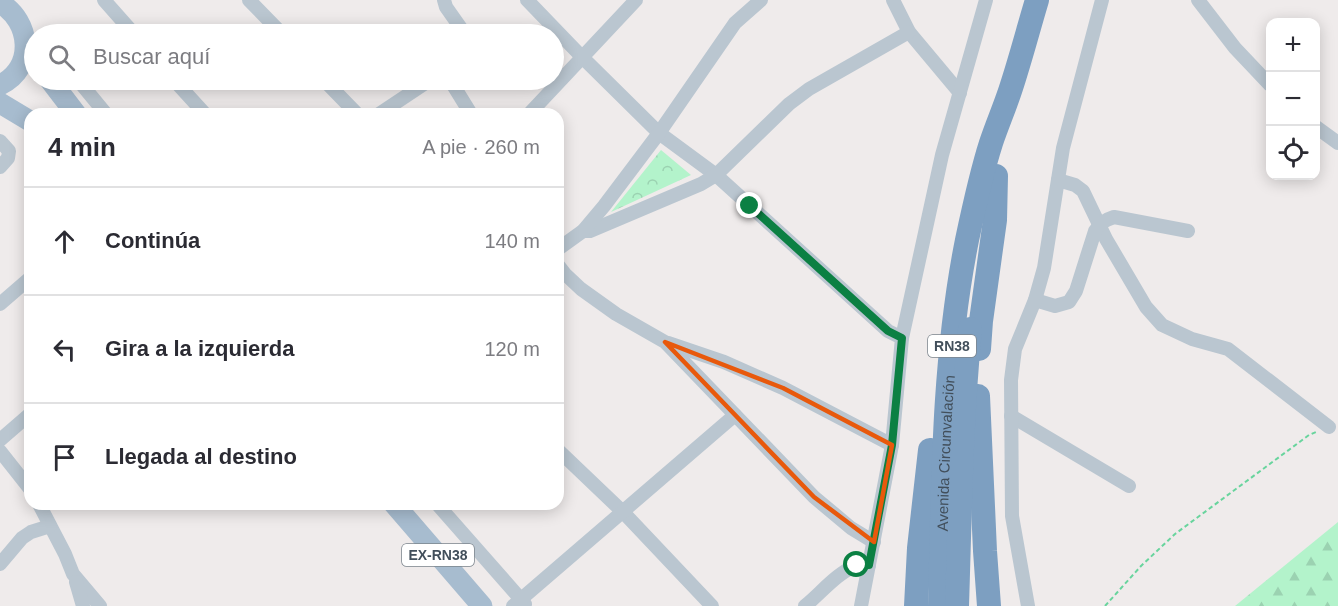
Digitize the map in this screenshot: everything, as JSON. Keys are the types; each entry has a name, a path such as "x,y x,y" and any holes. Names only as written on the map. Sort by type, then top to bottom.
{"highway":[{"name":"Avenida Circunvalación","path":"940,606 948,376 954,321 967,241 980,184 1037,0"},
{"name":"Avenida Circunvalación","path":"957,606 962,435 970,327 1010,93"},
{"path":"989,606 977,368 995,220 996,176"},
{"path":"916,606 923,506 939,386 950,314 967,241"}],"main road":[{"path":"6,3 24,31"},
{"path":"0,85 15,73 24,57"},
{"path":"58,90 71,108"},
{"path":"0,103 24,117"},
{"name":"EX-RN38","path":"382,510 465,606"},
{"name":"EX-RN38","path":"399,510 482,606"}],"street":[{"path":"104,0 125,24"},
{"path":"249,0 272,24"},
{"path":"444,0 458,24"},
{"path":"527,0 550,24"},
{"path":"564,76 636,0"},
{"path":"564,245 583,231 604,206 659,133 735,23 761,0"},
{"path":"893,0 909,32 960,93"},
{"path":"861,606 892,445 902,338 942,155 987,0"},
{"path":"1028,606 1011,516 1011,380 1015,349 1035,300 1044,268 1063,148 1102,0"},
{"path":"1198,0 1235,48 1266,81"},
{"path":"583,231 590,231 691,189 716,175 789,104 809,89 909,32"},
{"path":"564,38 659,133 716,175 888,331 902,338"},
{"path":"86,90 101,108"},
{"path":"183,90 200,108"},
{"path":"334,90 351,108"},
{"path":"389,108 415,90"},
{"path":"456,90 467,108"},
{"path":"535,108 551,90"},
{"path":"1320,130 1338,143"},
{"path":"0,141 9,152 8,158 0,167"},
{"path":"1058,180 1075,185 1083,191 1106,239 1146,307 1162,325 1192,339 1228,349 1329,426"},
{"path":"1035,300 1055,306 1069,302 1076,291 1095,231 1099,224 1106,220 1114,217 1188,231"},
{"path":"564,273 581,289 607,308 665,342 724,362 783,388 892,445"},
{"path":"0,303 24,283"},
{"path":"665,342 814,497 851,528 874,542"},
{"path":"441,510 520,604 735,416"},
{"path":"1011,416 1129,486"},
{"path":"0,440 24,419"},
{"path":"0,451 24,481"},
{"path":"564,456 623,512 712,606"},
{"path":"42,510 65,554 83,606"},
{"path":"0,564 22,538 31,532 50,526"},
{"path":"806,606 832,581 849,569 857,565 869,565"},
{"path":"73,574 100,606"}],"path":[{"path":"1105,606 1141,566 1175,534 1309,435 1329,426"}],"highlighted area":[{"path":"665,342 783,388 892,445 874,542 814,497"}],"green space":[{"path":"661,150 691,175 611,212"},
{"path":"1338,522 1338,606 1235,606"}],"route":[{"path":"750,206 888,331 902,338 892,445 869,565 857,565"}]}
